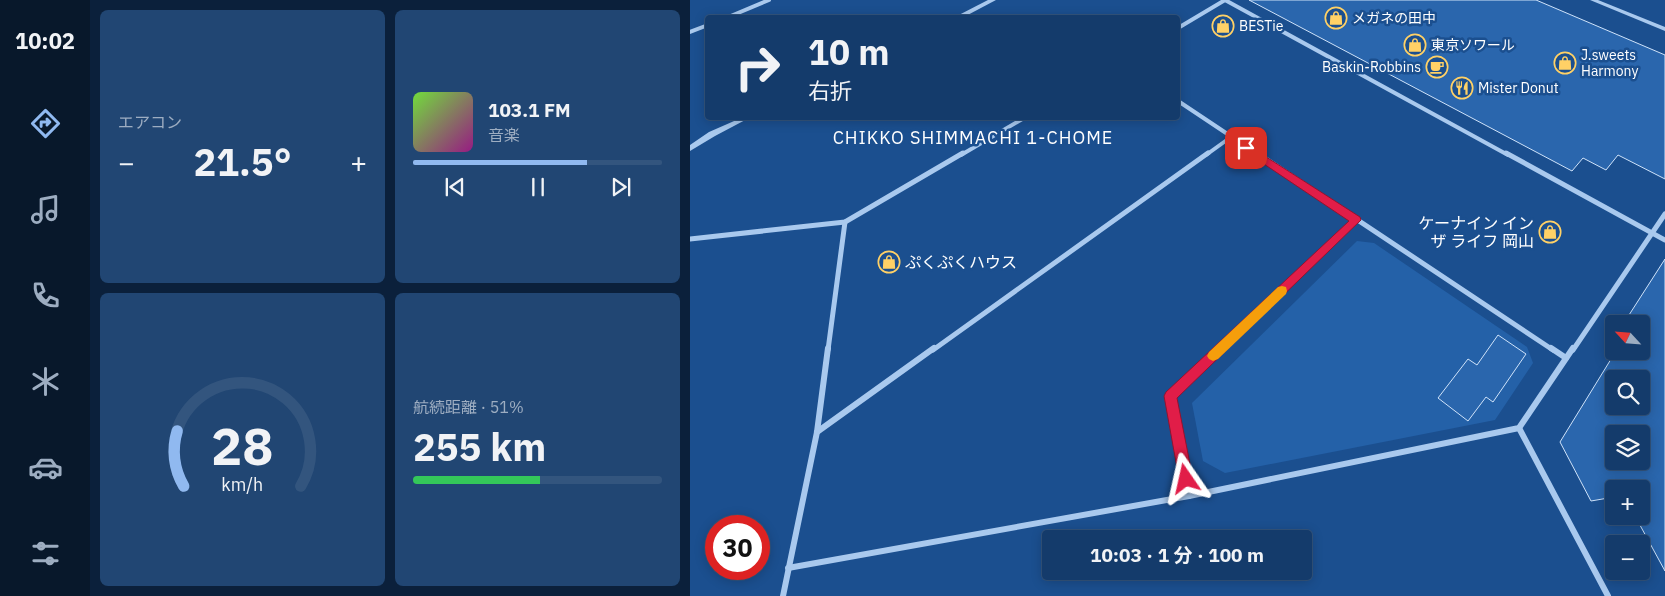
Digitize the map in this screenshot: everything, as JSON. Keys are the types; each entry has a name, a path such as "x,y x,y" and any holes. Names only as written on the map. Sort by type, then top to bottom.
{"street":[{"path":"733,15 769,0"},
{"path":"962,15 993,0"},
{"path":"1180,27 1225,0 1665,240"},
{"path":"1593,0 1665,29"},
{"path":"690,32 705,26"},
{"path":"1180,101 1230,137 1566,358"},
{"path":"690,148 712,134 742,120"},
{"path":"690,239 845,222 1021,120"},
{"path":"817,432 1230,137"},
{"path":"788,568 1189,496 1519,428 1665,214"},
{"path":"1189,496 1171,396 1356,220"},
{"path":"783,596 817,432 845,222"},
{"path":"1519,428 1608,596"}],"shaded area":[{"path":"1357,241 1374,243 1527,347 1533,363 1495,420 1225,473 1203,461 1192,403"}],"building":[{"path":"1249,0 1536,0 1665,55 1665,179 1618,155 1606,170 1583,158 1572,171"},
{"path":"1665,259 1665,571 1650,544 1650,535 1645,535 1640,525 1650,525 1650,480 1605,480 1605,499 1591,501 1560,442 1610,360 1650,360 1650,315 1629,315"},
{"path":"1498,335 1526,354 1493,402 1486,397 1468,421 1438,398 1468,359 1477,365"}],"slow traffic":[{"path":"1213,356 1282,291"}],"place":[{"name":"メガネの田中","path":"1336,18"},
{"name":"BESTie","path":"1223,26"},
{"name":"東京ソワール","path":"1415,45"},
{"name":"J.sweets Harmony","path":"1565,63"},
{"name":"Baskin-Robbins","path":"1437,67"},
{"name":"Mister Donut","path":"1462,88"},
{"name":"ケーナイン イン ザ ライフ 岡山","path":"1550,232"},
{"name":"ぷくぷくハウス","path":"889,262"}],"district":[{"name":"CHIKKO SHIMMACHI 1-CHOME","path":"973,137"}],"route":[{"path":"1186,479 1171,396 1356,220 1246,148"}]}
